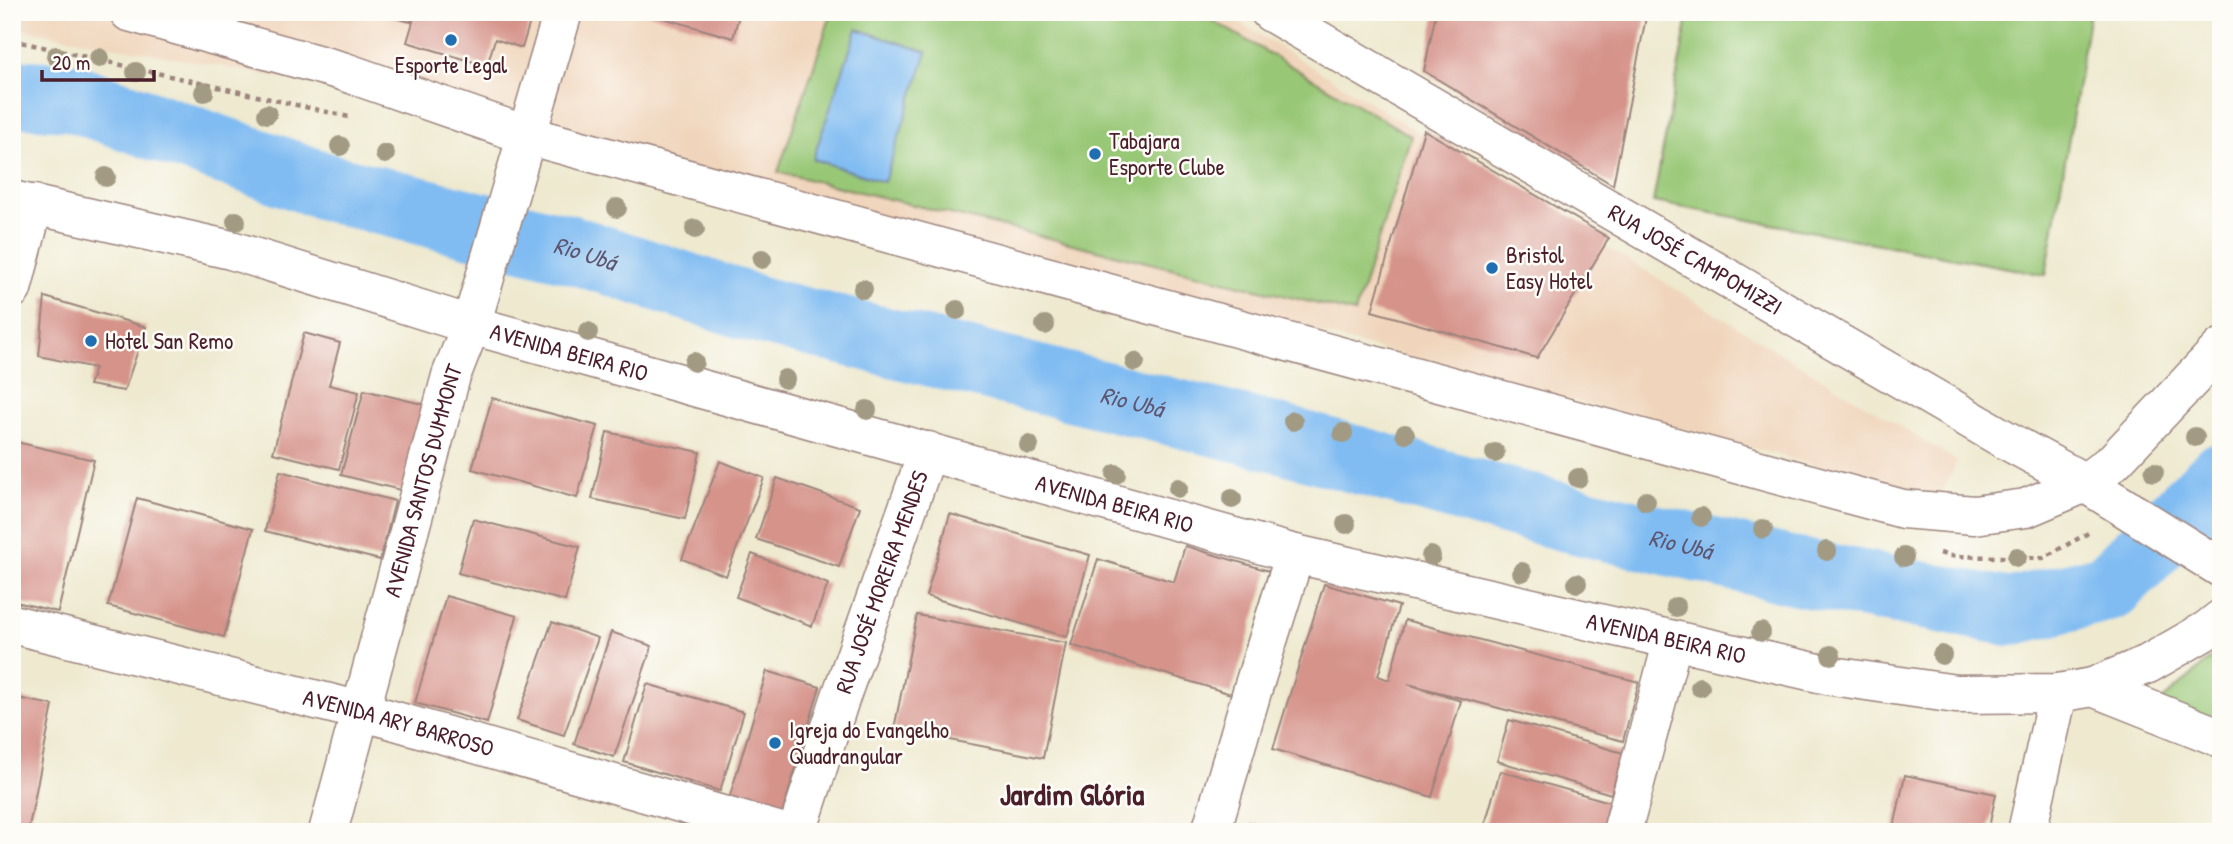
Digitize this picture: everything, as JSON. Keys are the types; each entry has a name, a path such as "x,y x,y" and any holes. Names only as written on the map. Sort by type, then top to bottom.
{"main road":[{"path":"129,12 342,71 521,153 1903,509 1974,515 2026,508 2085,483 2114,461 2221,348"},
{"name":"AVENIDA SANTOS DUMMONT","path":"328,832 451,376 471,325 564,12"},
{"name":"RUA JOSÉ CAMPOMIZZI","path":"1270,12 2004,439 2085,483 2208,560"},
{"path":"12,289 23,202"},
{"name":"AVENIDA BEIRA RIO","path":"23,202 231,250 471,325 1295,554 1832,676 1956,694 2076,690 2148,664 2221,619"},
{"name":"RUA JOSÉ MOREIRA MENDES","path":"797,832 840,699 928,451"},
{"path":"1212,832 1295,554"},
{"name":"AVENIDA ARY BARROSO","path":"12,624 361,711 781,832"},
{"path":"1622,832 1673,640"},
{"path":"2027,832 2076,690 2221,738"}],"shaded area":[{"path":"12,12 1222,12 1957,461 1940,498 538,126 12,27"}],"green space":[{"name":"Tabajara Esporte Clube","path":"832,12 1198,12 1411,136 1355,313 778,172"},
{"path":"1689,12 2090,12 2046,275 1653,202"},
{"path":"2221,650 2221,727 2158,704"}],"water":[{"path":"857,29 927,52 884,182 813,159"}],"building":[{"path":"371,12 413,12 411,22"},
{"name":"Esporte Legal","path":"416,12 533,12 522,48 495,39 487,66 407,42"},
{"path":"642,12 740,12 733,38"},
{"path":"1436,12 1647,12 1613,185 1424,71"},
{"name":"Bristol Easy Hotel","path":"1424,130 1609,238 1537,358 1372,311"},
{"name":"Hotel San Remo","path":"45,297 146,327 124,391 89,385 95,368 39,356"},
{"path":"304,333 340,343 329,385 359,392 339,469 273,453"},
{"path":"364,390 430,406 408,492 341,475"},
{"path":"492,398 598,426 577,498 472,469"},
{"path":"607,432 700,452 685,519 592,499"},
{"path":"12,441 94,460 58,612 12,601"},
{"path":"720,461 764,478 726,576 682,559"},
{"path":"280,471 395,501 380,560 265,531"},
{"path":"777,478 860,507 839,567 756,539"},
{"path":"137,498 253,529 224,637 108,606"},
{"path":"950,514 1090,555 1067,637 926,596"},
{"path":"473,519 580,547 565,601 458,573"},
{"path":"1185,546 1269,571 1231,694 1071,645 1098,559 1174,582"},
{"path":"752,554 828,584 812,626 736,597"},
{"path":"1324,584 1399,606 1378,676 1389,680 1405,620 1639,682 1623,741 1408,684 1461,701 1432,797 1273,749"},
{"path":"446,596 517,616 487,723 415,703"},
{"path":"917,615 1066,643 1043,758 894,729"},
{"path":"552,622 598,638 564,735 517,720"},
{"path":"611,632 652,646 614,757 574,744"},
{"name":"Igreja do Evangelho Quadrangular","path":"767,671 820,687 782,814 729,799"},
{"path":"647,684 744,712 720,791 624,762"},
{"path":"12,697 53,705 28,832 12,832"},
{"path":"1509,720 1623,753 1611,794 1497,761"},
{"path":"1500,771 1610,802 1602,832 1483,832"},
{"path":"1905,775 1996,794 1988,832 1893,832"},
{"path":"1252,823 1278,831 1278,832 1249,832"}],"waterway":[{"name":"Rio Ubá","path":"12,93 71,97 330,188 571,249 762,311 1278,438 1567,518 1798,572 2010,612 2109,587 2221,476"}],"place":[{"name":"Esporte Legal","path":"451,40"},
{"name":"Tabajara Esporte Clube","path":"1095,154"},
{"name":"Bristol Easy Hotel","path":"1492,268"},
{"name":"Hotel San Remo","path":"91,341"},
{"name":"Igreja do Evangelho Quadrangular","path":"775,743"}],"district":[{"name":"Jardim Glória","path":"1072,795"}]}
